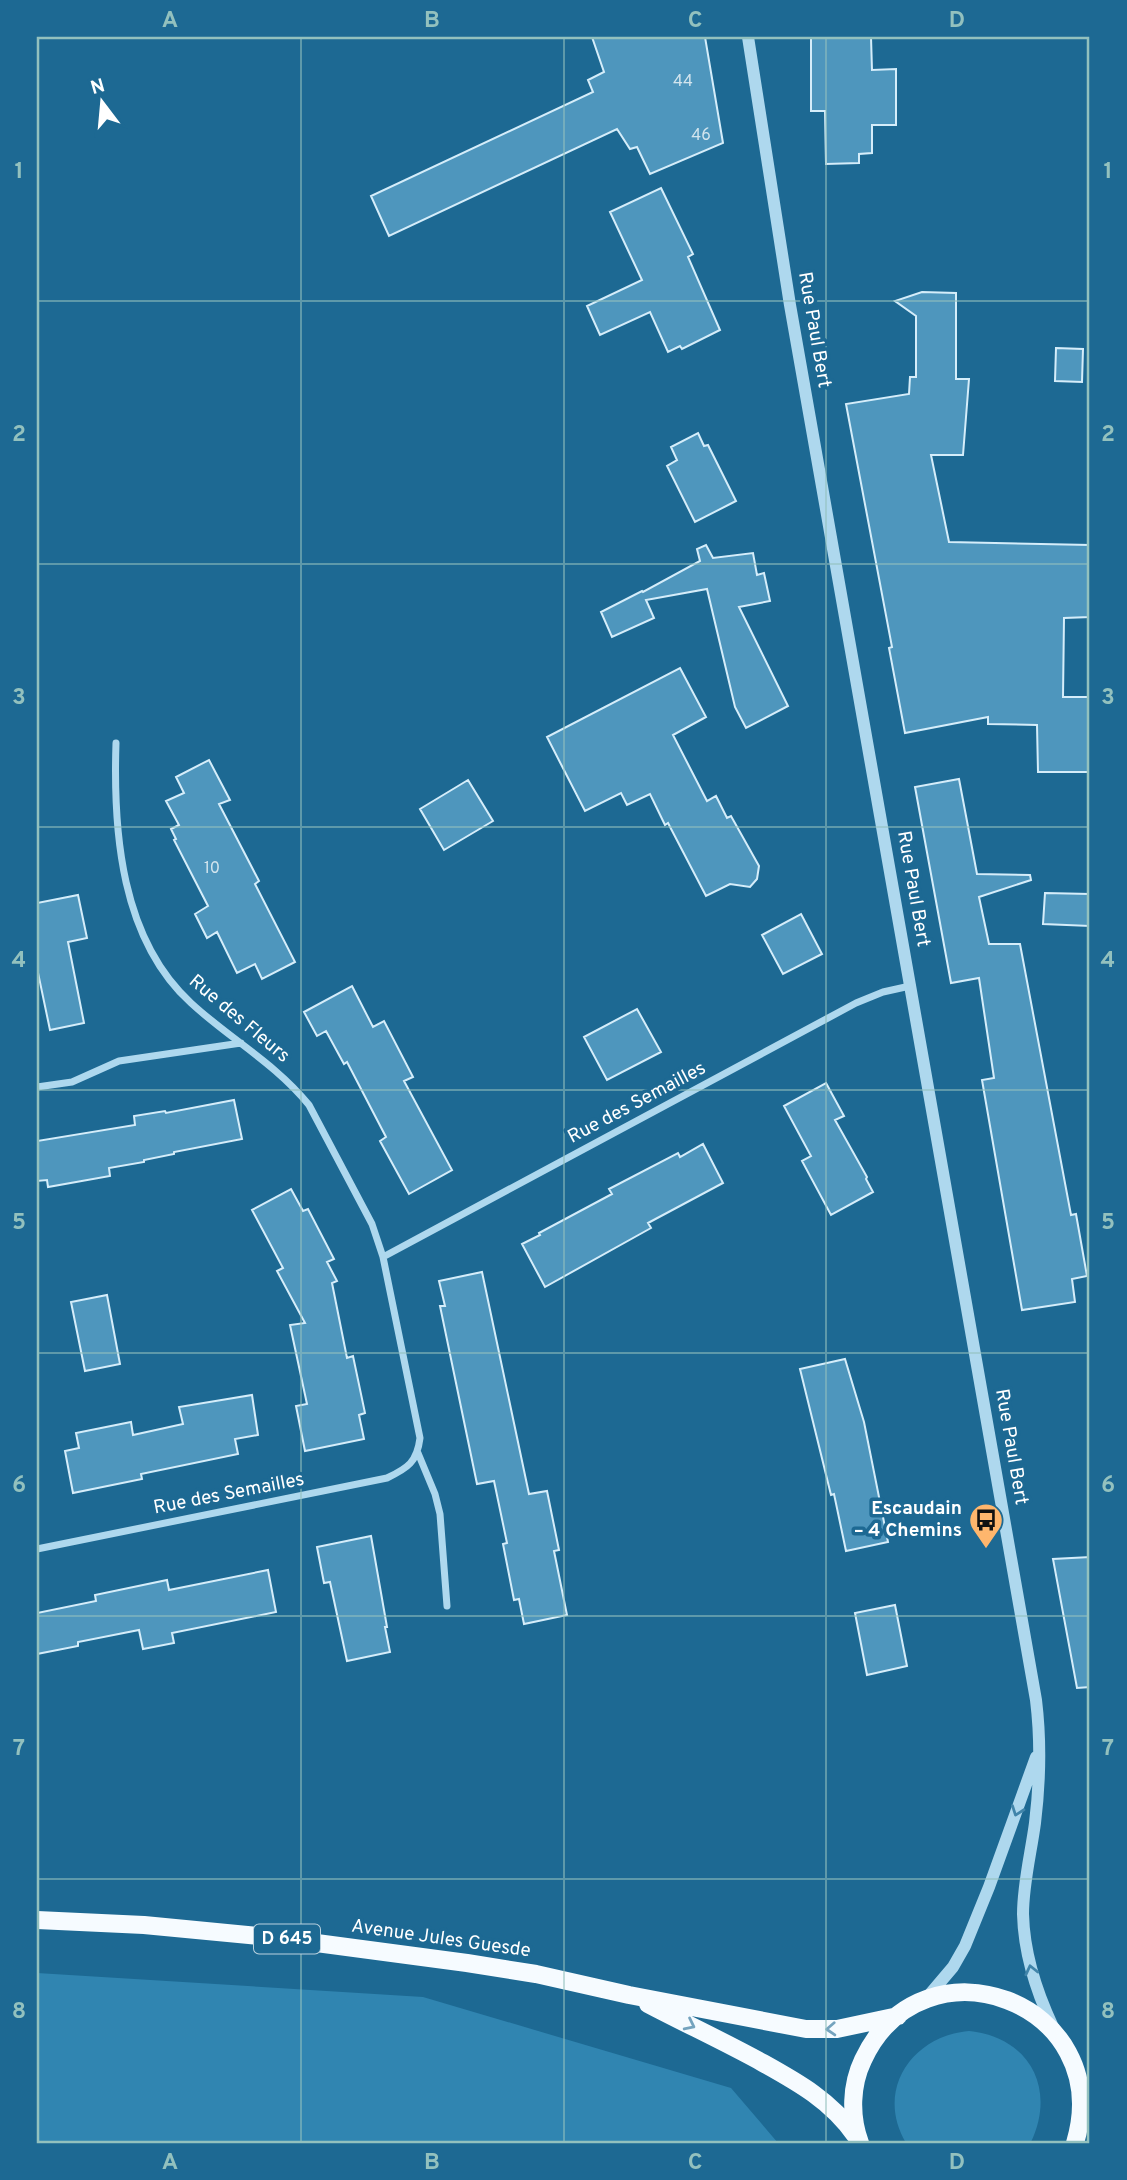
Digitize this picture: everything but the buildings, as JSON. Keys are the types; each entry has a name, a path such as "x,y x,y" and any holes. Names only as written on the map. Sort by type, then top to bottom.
{"main road":[{"name":"Avenue Jules Guesde","path":"37,1920 144,1925 350,1947 536,1974 806,2029 837,2029 898,2016"},
{"path":"859,2141 853,2102 860,2065 880,2033 898,2016 925,2000 964,1992 989,1994 1026,2008 1056,2034 1070,2055 1078,2080 1081,2119 1075,2143"},
{"name":"Avenue Jules Guesde","path":"629,1995 727,2043 807,2088 836,2111 859,2141"},
{"path":"1070,2055 1090,2071"}],"street":[{"name":"Rue Paul Bert","path":"748,37 790,305 1036,1700 1040,1747 1039,1788 1025,1895 1024,1926 1036,1988 1056,2034"},
{"name":"Rue des Fleurs","path":"116,743 116,796 121,849 131,902 156,961 180,993 267,1062 309,1105 372,1224 383,1257"},
{"name":"Rue des Semailles","path":"383,1257 856,1003 883,992 910,986"},
{"path":"37,1087 72,1082 104,1067 136,1057 241,1042"},
{"path":"383,1257 418,1423 418,1452 440,1514 447,1606"},
{"name":"Rue des Semailles","path":"37,1549 387,1478 411,1464 418,1452"},
{"name":"Rue Paul Bert","path":"925,2000 953,1967 965,1946 1040,1747"}],"shaded area":[{"path":"37,1973 423,1997 731,2088 778,2143 37,2143"},
{"path":"969,2031 990,2035 1007,2043 1021,2054 1032,2068 1041,2102 1031,2142 906,2143 897,2123 895,2104 897,2086 904,2069 915,2055 930,2043 948,2035"}],"place":[{"name":"Escaudain – 4 Chemins","path":"986,1550"}]}
